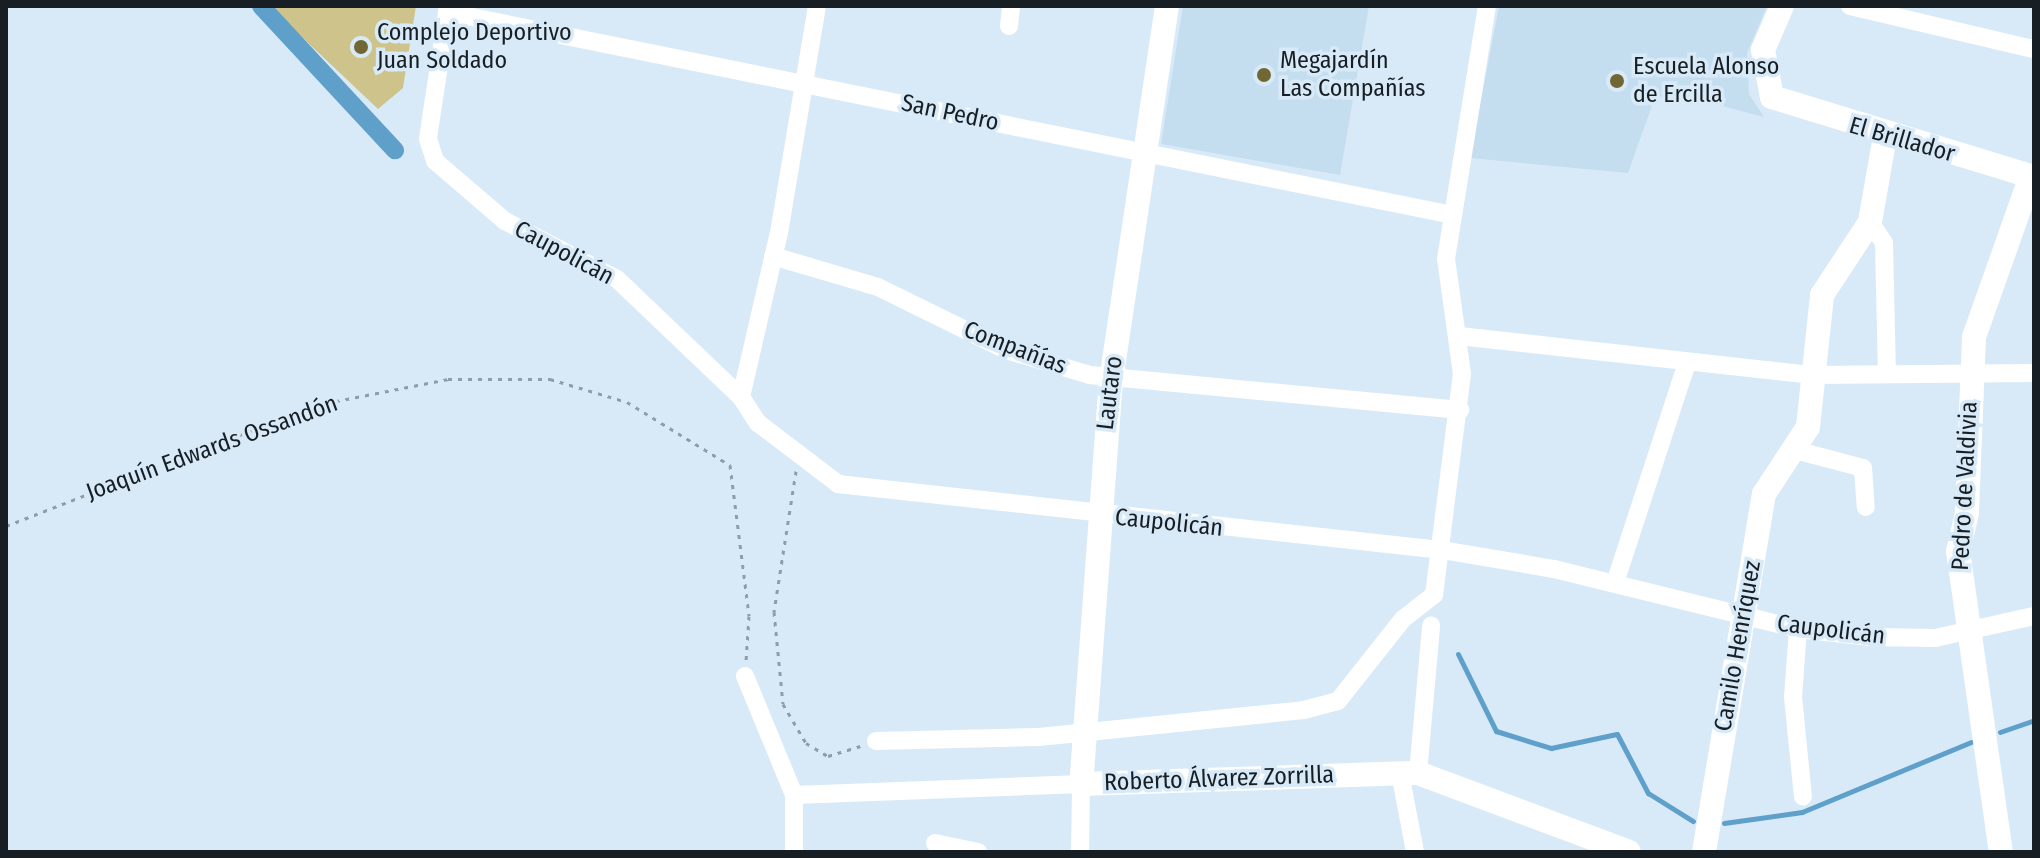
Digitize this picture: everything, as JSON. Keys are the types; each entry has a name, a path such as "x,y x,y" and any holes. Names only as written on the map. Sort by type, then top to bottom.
{"street":[{"path":"741,397 773,256 817,6"},
{"path":"1009,26 1011,6"},
{"name":"Lautaro","path":"1081,784 1097,515 1111,379 1167,6"},
{"path":"876,741 1039,737 1082,728 1304,710 1338,701 1403,619 1434,595 1460,410 1459,336 1446,279 1453,215 1487,6"},
{"name":"El Brillador","path":"1782,6 1763,50 1772,97 1885,136 2033,176"},
{"path":"1850,6 2034,49"},
{"name":"San Pedro","path":"448,9 1453,215"},
{"name":"Caupolicán","path":"448,9 428,139 451,179 505,221 617,279 741,397 752,418 799,458 838,484 875,492 1442,550 1615,583 1798,629 1902,639 1969,631 2034,616"},
{"name":"Camilo Henríquez","path":"1704,852 1764,494 1808,427 1811,375 1822,295 1870,222 1885,136"},
{"name":"Pedro de Valdivia","path":"2001,852 1958,551 1967,513 1970,375 1974,337 2033,176"},
{"path":"1870,222 1884,243 1887,373"},
{"name":"Compañías","path":"773,256 878,287 1020,355 1111,379 1460,410"},
{"path":"1459,336 1811,375 2034,373"},
{"path":"1615,583 1687,363"},
{"path":"1795,450 1863,468 1866,507"},
{"path":"1415,852 1409,773 1431,626"},
{"path":"1798,629 1793,697 1803,797"},
{"path":"745,676 794,795 794,852"},
{"name":"Roberto Álvarez Zorrilla","path":"794,795 1409,773 1629,852"},
{"path":"1080,852 1081,784"},
{"path":"935,843 978,852"}],"path":[{"name":"Joaquín Edwards Ossandón","path":"6,526 316,405 448,379 550,379 627,402 730,465 749,616 745,676"},
{"path":"799,458 774,612 783,704 806,743 828,756 876,741"}],"shaded area":[{"name":"Complejo Deportivo Juan Soldado","path":"269,6 416,6 403,88 378,109"},
{"name":"Megajardín Las Compañías","path":"1183,6 1369,6 1340,175 1161,144"},
{"name":"Escuela Alonso de Ercilla","path":"1499,6 1767,6 1747,53 1749,94 1764,117 1672,93 1654,100 1628,173 1470,158"}],"waterway":[{"path":"261,6 395,150"},
{"path":"1458,654 1496,731 1551,748 1617,734 1648,793 1693,821"},
{"path":"2000,732 2034,720"},
{"path":"1724,823 1802,812 1971,742"}],"place":[{"name":"Complejo Deportivo Juan Soldado","path":"361,47"},
{"name":"Megajardín Las Compañías","path":"1264,75"},
{"name":"Escuela Alonso de Ercilla","path":"1617,81"}]}
